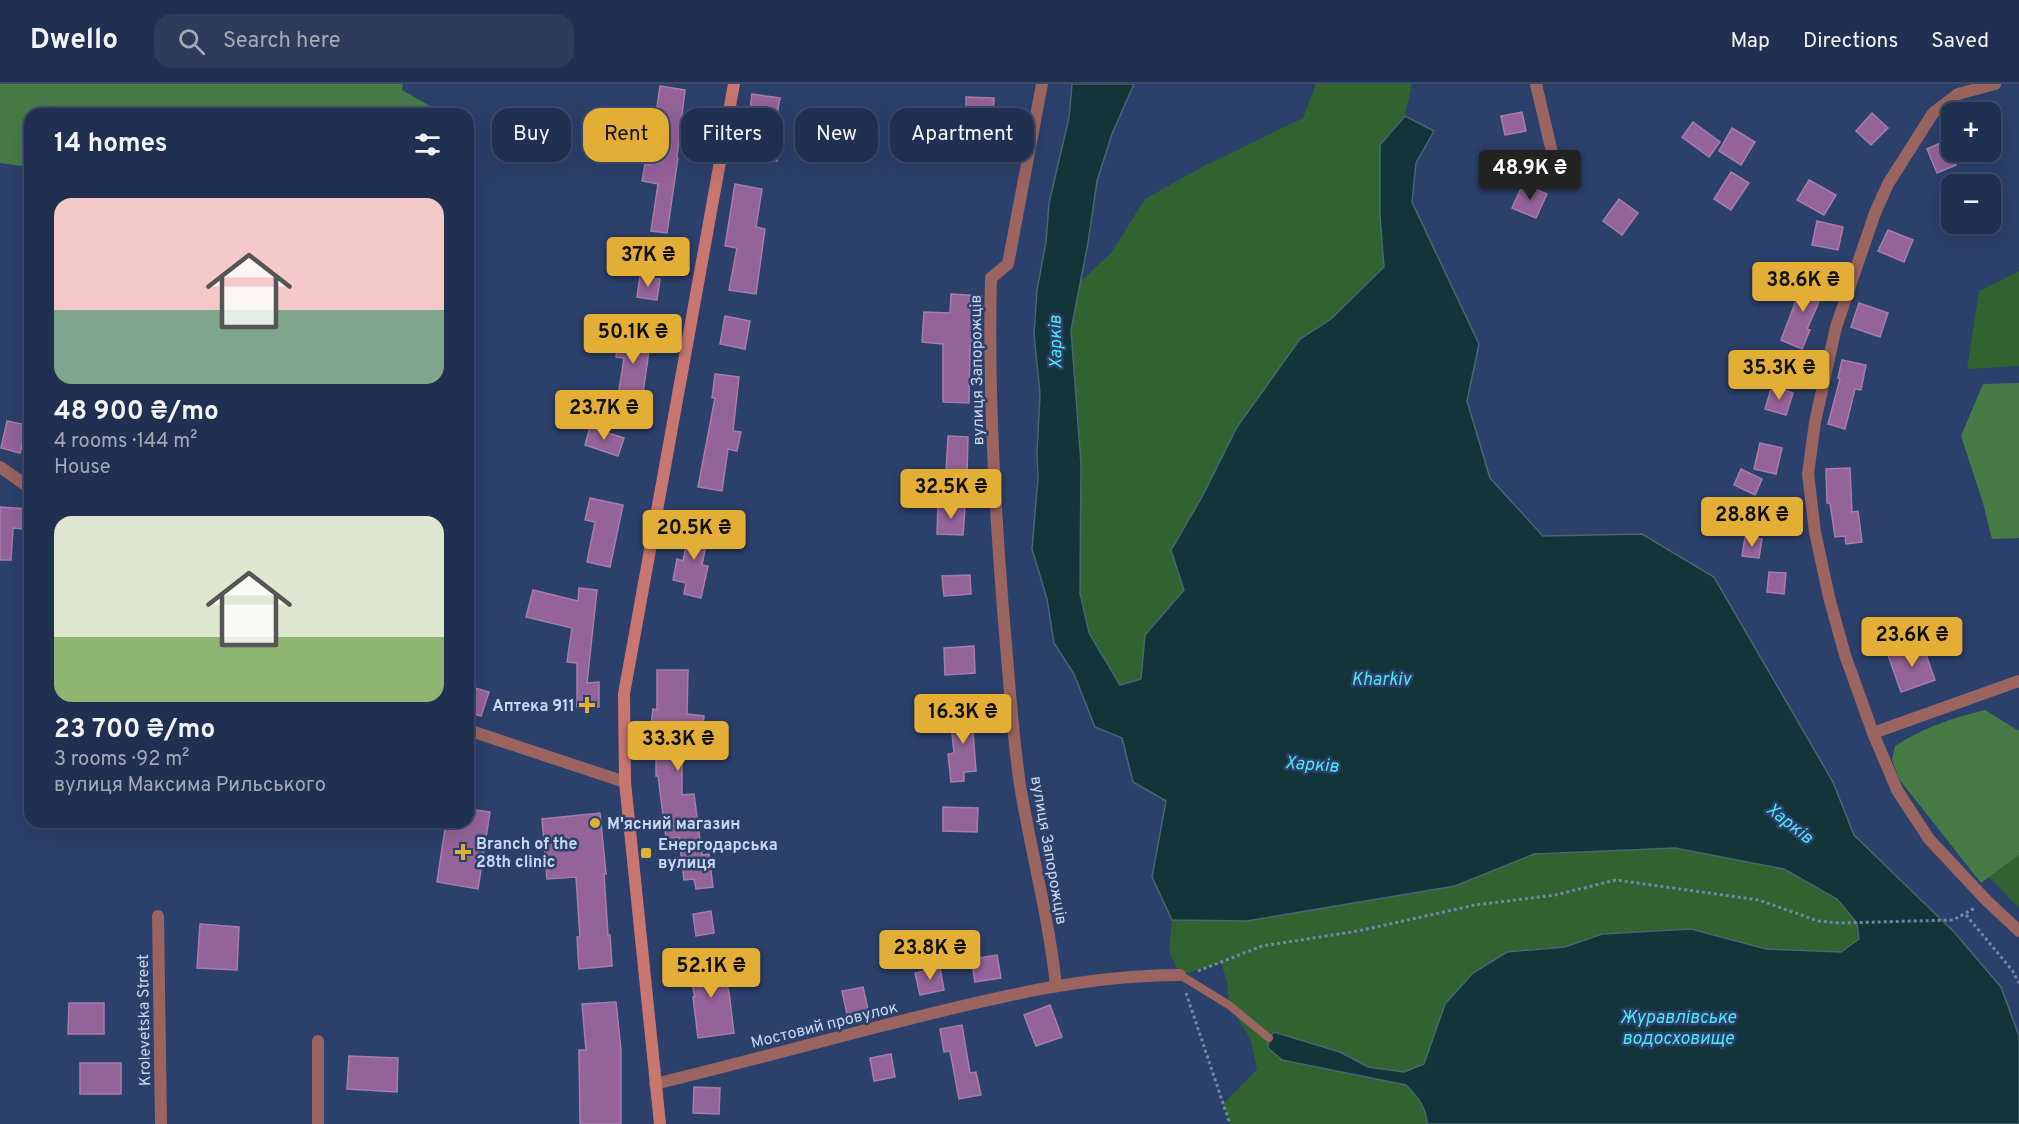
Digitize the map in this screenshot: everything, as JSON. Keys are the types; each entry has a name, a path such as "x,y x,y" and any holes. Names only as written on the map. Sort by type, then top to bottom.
{"main road":[{"path":"660,1124 625,782 624,694 734,84"}],"street":[{"name":"вулиця Запорожців","path":"1042,84 1008,264 991,278 989,349 997,540 1020,784 1056,986"},
{"path":"1536,84 1554,161"},
{"path":"1995,84 1956,89 1933,113 1888,184 1875,213 1836,327 1815,422 1809,474 1815,532 1829,597 1845,655 1873,733 1897,790 1929,839 1986,900 2019,931"},
{"path":"0,468 24,484"},
{"path":"1873,733 2019,681"},
{"path":"474,732 625,782"},
{"name":"Krolevetska Street","path":"158,916 161,1124"},
{"name":"Мостовий провулок","path":"655,1084 923,1016 1056,986 1143,975 1180,975"},
{"path":"318,1041 318,1124"}],"lane":[{"path":"1180,975 1229,1005 1269,1038"}],"path":[{"path":"1230,1124 1180,975 1204,969 1262,946 1358,931 1475,905 1555,896 1616,880 1759,900 1818,921 1839,923 1953,920 1966,915 1986,900"},
{"path":"1966,915 2012,970 2019,983"}],"green space":[{"path":"0,84 403,84 402,90 434,108 24,108 24,166 0,163"},
{"path":"1316,84 1412,84 1405,116 1380,145 1380,216 1384,267 1331,319 1300,339 1171,549 1184,590 1145,635 1141,679 1119,685 1089,633 1080,593 1081,464 1071,330 1079,283 1111,253 1145,199 1202,167 1303,118"},
{"path":"2019,271 2019,366 1967,369 1979,291"},
{"path":"2019,383 2019,538 1992,539 1961,436 1983,384"},
{"path":"1985,710 2019,731 2019,855 1981,883 1899,779 1892,760 1895,746 1918,733"},
{"path":"1675,848 1784,869 1837,899 1857,923 1859,939 1841,952 1766,949 1691,929 1602,934 1566,947 1507,952 1473,973 1445,1004 1424,1064 1404,1072 1368,1067 1340,1052 1282,1060 1406,1085 1421,1103 1427,1124 1230,1124 1223,1104 1257,1069 1250,1038 1229,1005 1227,981 1221,963 1180,975 1169,951 1172,920 1247,921 1455,886 1534,854"},
{"path":"2019,855 2019,908 1989,877"}],"water":[{"name":"Kharkiv","path":"1072,84 1134,84 1112,134 1097,181 1071,330 1081,464 1080,593 1089,633 1120,685 1141,679 1145,635 1184,590 1171,550 1202,497 1237,427 1300,339 1331,319 1384,267 1380,216 1380,145 1405,116 1434,131 1416,163 1412,202 1479,344 1467,401 1490,478 1543,536 1642,534 1714,577 1833,782 1854,835 1954,932 2001,987 2019,1036 2019,1124 1427,1124 1421,1103 1406,1085 1282,1060 1268,1048 1269,1038 1274,1032 1340,1052 1368,1067 1404,1072 1424,1064 1445,1004 1473,973 1507,952 1565,947 1602,934 1691,929 1766,949 1841,952 1859,939 1857,923 1837,899 1784,869 1675,848 1534,854 1455,886 1247,921 1172,920 1152,877 1166,801 1133,782 1122,738 1095,727 1074,674 1054,643 1047,599 1032,549 1038,479 1040,394 1034,334 1037,290 1046,242 1049,203 1069,118"}],"building":[{"path":"660,86 685,90 667,233 651,231 658,184 642,181 645,164 669,162 669,108 657,107"},
{"path":"752,94 780,98 778,108 750,108"},
{"path":"966,97 994,98 993,108 966,108"},
{"path":"1522,112 1526,131 1505,135 1501,116"},
{"path":"1872,113 1888,128 1871,145 1856,131"},
{"path":"1693,122 1720,142 1709,157 1682,137"},
{"path":"1732,128 1755,142 1741,165 1719,151"},
{"path":"1941,143 1941,162 1955,162 1956,165 1937,173 1927,149"},
{"path":"1731,172 1749,183 1731,210 1714,199"},
{"path":"1809,180 1836,195 1824,215 1797,200"},
{"path":"735,184 762,189 756,227 765,229 756,294 729,290 737,248 725,246"},
{"path":"1523,184 1547,194 1536,218 1512,208"},
{"path":"1619,199 1638,213 1622,235 1603,221"},
{"path":"1817,221 1843,227 1838,250 1812,245"},
{"path":"1888,230 1913,240 1904,262 1878,251"},
{"path":"640,276 660,279 657,300 637,297"},
{"path":"1805,277 1826,286 1807,329 1810,330 1802,349 1781,340"},
{"path":"951,294 982,296 980,346 970,345 969,403 943,402 943,344 922,342 924,312 950,313"},
{"path":"1859,303 1888,313 1880,337 1851,327"},
{"path":"725,316 750,321 745,349 720,344"},
{"path":"631,327 652,330 641,407 617,403 624,358 616,357 619,332 630,334"},
{"path":"1842,360 1866,365 1861,390 1855,389 1845,429 1828,424 1840,379 1838,378"},
{"path":"715,374 739,377 733,431 741,432 737,451 728,449 722,491 698,487 715,398 712,398"},
{"path":"1772,386 1793,393 1786,415 1765,409"},
{"path":"7,421 24,424 20,453 1,448"},
{"path":"590,427 624,438 618,456 585,445"},
{"path":"948,436 968,437 967,475 946,474"},
{"path":"1760,443 1782,448 1776,474 1754,469"},
{"path":"1850,468 1852,512 1858,511 1862,542 1846,544 1845,536 1835,537 1830,503 1827,503 1826,469"},
{"path":"1741,469 1762,479 1755,495 1734,485"},
{"path":"590,498 623,505 610,567 587,562 595,522 585,520"},
{"path":"938,506 965,507 963,535 937,534"},
{"path":"0,507 24,509 24,529 13,528 11,560 0,560"},
{"path":"691,520 710,525 702,565 708,566 701,598 684,594 686,583 673,580 677,559 683,561"},
{"path":"1745,537 1762,539 1759,558 1742,556"},
{"path":"1769,572 1786,573 1784,594 1767,592"},
{"path":"970,575 971,594 944,596 942,576"},
{"path":"579,588 597,590 587,683 599,682 599,707 577,707 577,663 567,662 572,628 526,617 533,590 578,601"},
{"path":"1922,643 1935,680 1901,692 1888,655"},
{"path":"974,646 975,673 945,675 944,648"},
{"path":"657,670 688,670 687,714 704,716 702,739 682,737 682,795 694,794 702,855 709,854 713,887 696,889 694,879 684,880 679,837 666,839 658,776 656,776 656,734 650,733 653,709 657,710"},
{"path":"474,688 489,692 481,716 474,714"},
{"path":"977,711 979,731 973,731 976,771 964,772 964,781 951,782 948,754 954,753 950,714"},
{"path":"943,807 978,808 977,832 943,831"},
{"name":"Branch of the 28th clinic","path":"474,810 490,812 478,889 437,882 445,828 474,828"},
{"path":"600,813 612,966 579,969 577,937 580,937 576,877 547,879 542,819"},
{"path":"711,911 714,933 696,936 693,914"},
{"path":"200,924 239,927 237,970 197,968"},
{"path":"997,955 1001,978 975,982 971,959"},
{"path":"718,957 729,992 734,1033 698,1038 693,997 695,997 687,965"},
{"path":"940,968 944,990 920,995 915,973"},
{"path":"863,987 869,1014 848,1019 842,991"},
{"path":"616,1002 621,1050 621,1124 580,1124 579,1050 586,1050 582,1004"},
{"path":"69,1003 104,1003 104,1034 68,1034"},
{"path":"1050,1005 1062,1037 1036,1046 1024,1015"},
{"path":"962,1025 970,1073 976,1072 981,1095 959,1099 950,1051 944,1052 940,1029"},
{"path":"891,1054 895,1077 874,1081 870,1058"},
{"path":"349,1056 398,1058 397,1092 347,1089"},
{"path":"80,1063 121,1063 121,1094 80,1094"},
{"path":"694,1087 720,1088 719,1114 693,1113"}],"place":[{"name":"Аптека 911","path":"587,705"},
{"name":"М'ясний магазин","path":"595,823"},
{"name":"Branch of the 28th clinic","path":"463,852"},
{"name":"Енергодарська вулиця","path":"646,853"}],"water label":[{"name":"Харків","path":"1055,342"},
{"name":"Харків","path":"1312,764"},
{"name":"Харків","path":"1790,823"},
{"name":"Журавлівське водосховище","path":"1678,1027"}]}
